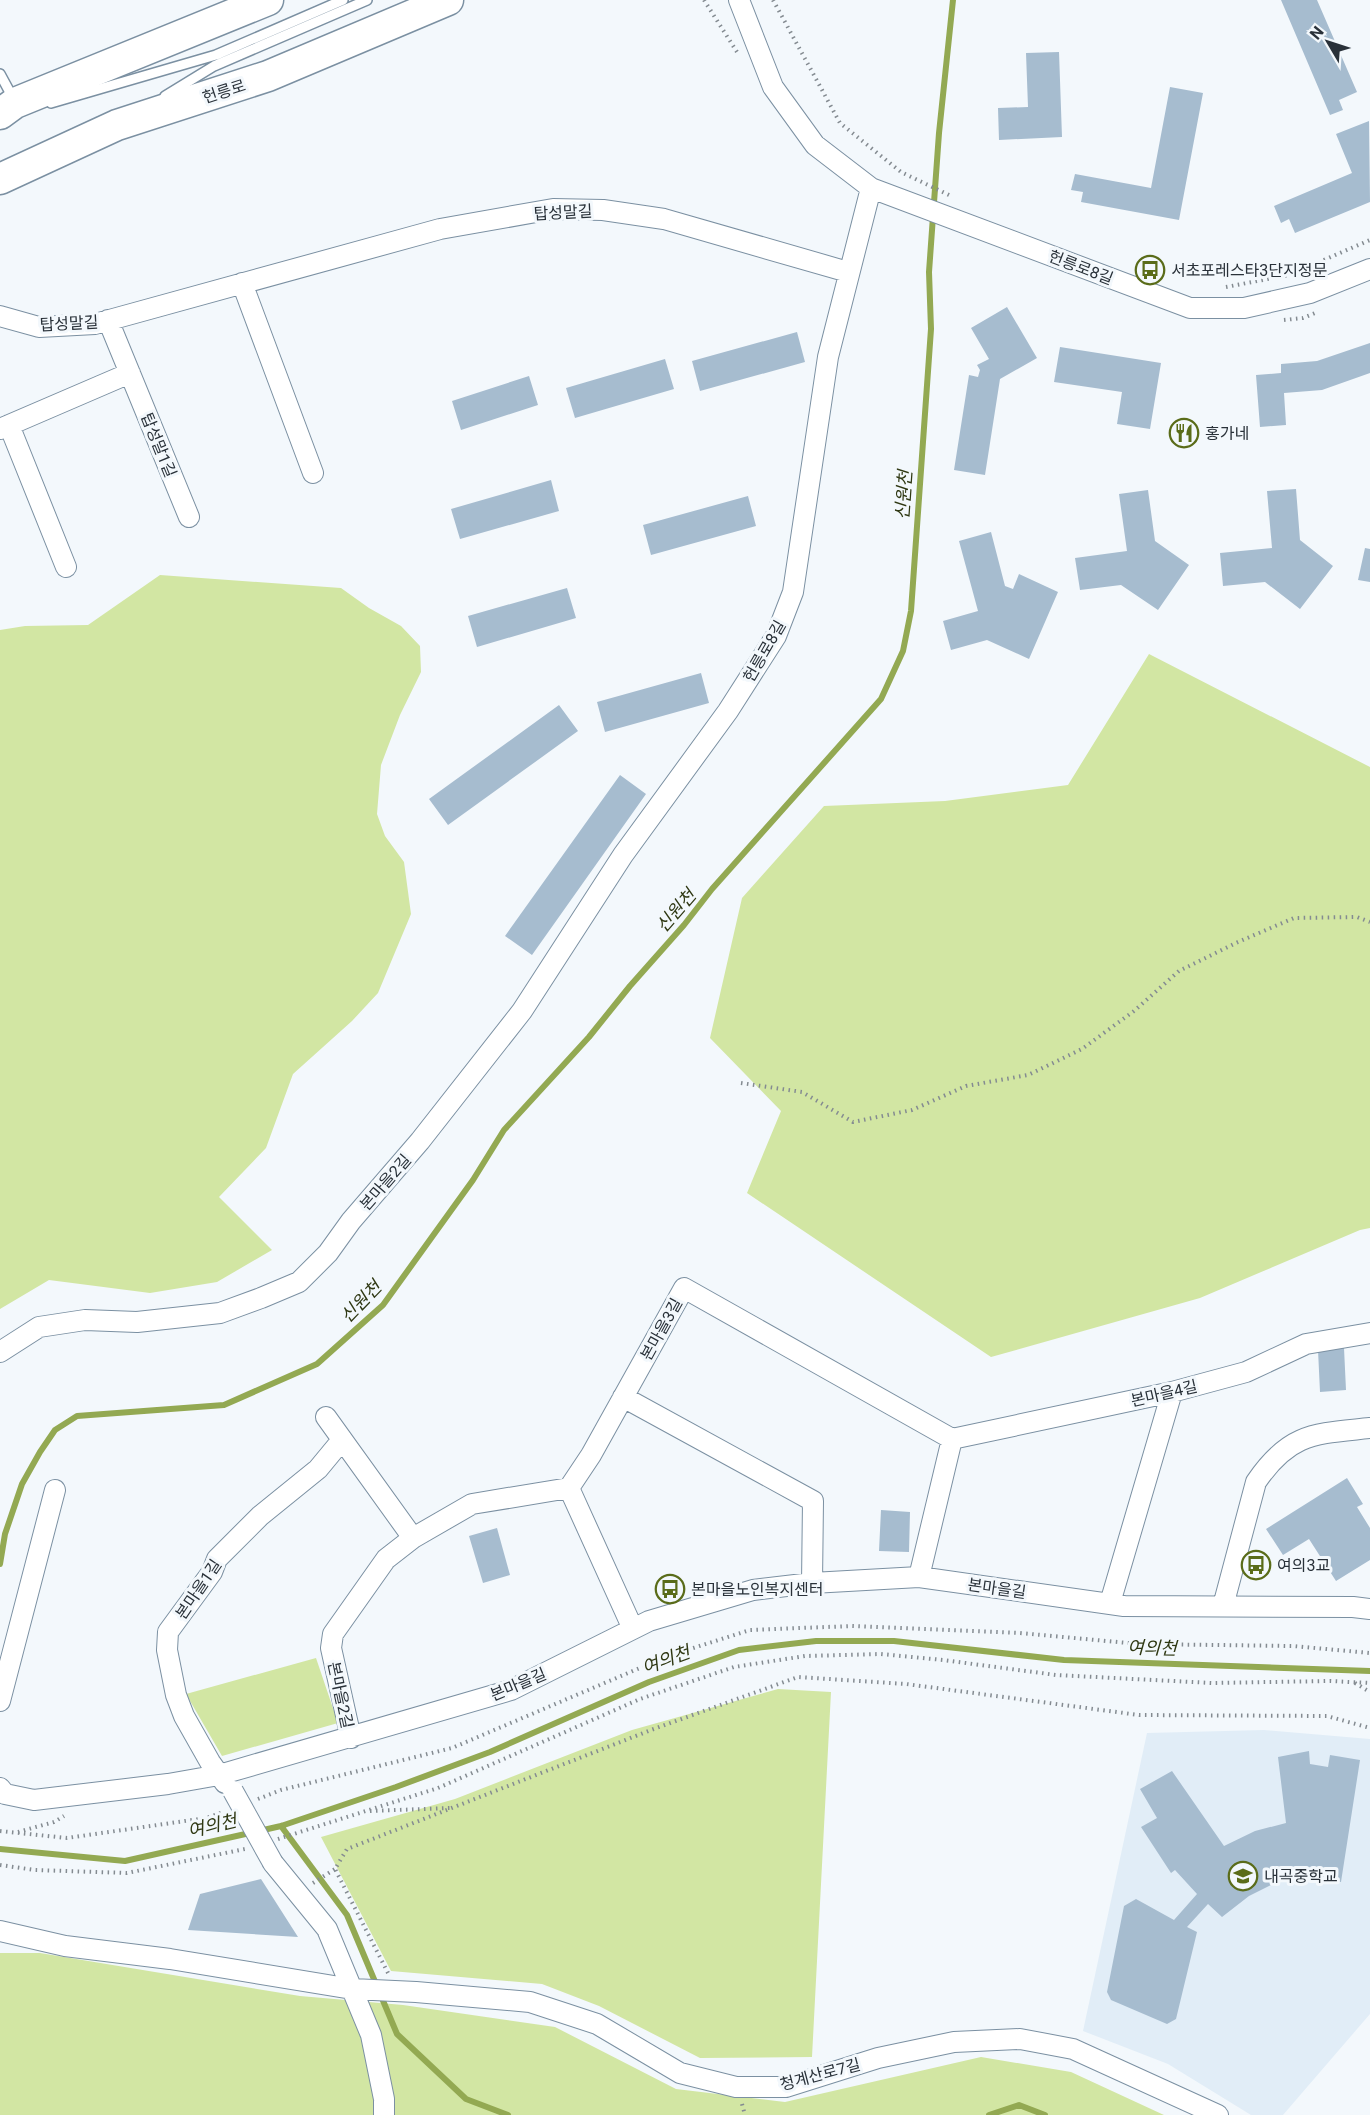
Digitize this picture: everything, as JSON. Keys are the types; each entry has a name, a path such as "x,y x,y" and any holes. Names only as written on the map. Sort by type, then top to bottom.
{"main road":[{"path":"10,112 268,0"},
{"name":"헌릉로","path":"0,179 117,125 268,76 447,0"}],"street":[{"path":"739,0 773,87 815,145 871,188"},
{"name":"헌릉로8길","path":"493,1046 522,1011 623,855 728,711 776,636 793,592 828,357 871,188 1190,308 1244,308 1310,293 1370,269"},
{"name":"탑성말길","path":"0,316 39,327 94,324 440,229 553,208 603,210 664,219 848,272"},
{"path":"242,283 313,473"},
{"name":"탑성말1길","path":"108,320 189,517"},
{"path":"66,567 5,427 130,373"},
{"name":"본마을2길","path":"0,1352 39,1327 85,1320 137,1322 220,1313 261,1299 299,1282 327,1253 351,1221 420,1141 493,1046"},
{"name":"본마을3길","path":"569,1488 591,1455 684,1288 952,1439"},
{"name":"본마을4길","path":"952,1439 1172,1392 1246,1372 1306,1344 1370,1333"},
{"path":"1110,1603 1172,1392"},
{"path":"623,1397 813,1501 812,1583"},
{"path":"326,1417 413,1538"},
{"path":"1223,1606 1256,1482 1266,1466 1285,1448 1310,1436 1370,1428"},
{"path":"919,1577 952,1439"},
{"name":"본마을1길","path":"219,1775 184,1716 176,1695 167,1650 168,1632 212,1572 217,1559 260,1516 318,1469 342,1440"},
{"path":"569,1488 631,1625"},
{"name":"본마을2길","path":"351,1738 331,1648 333,1634 386,1559 413,1538 472,1504 569,1488"},
{"path":"0,1701 55,1490"},
{"name":"본마을길","path":"0,1788 5,1794 34,1800 168,1784 219,1775 511,1690 631,1625 753,1590 812,1583 919,1577 1124,1606 1370,1609"},
{"path":"219,1775 273,1863 327,1929 358,1989 371,2035 384,2099 384,2115"},
{"name":"청계산로7길","path":"0,1931 65,1946 170,1959 358,1989 530,2002 597,2024 680,2073 736,2087 786,2087 878,2058 954,2042 1020,2039 1073,2049 1218,2115"}],"lane":[{"path":"45,105 216,55 343,0"},
{"path":"117,125 214,66 367,0"},
{"path":"0,74 10,112"}],"path":[{"path":"774,0 840,123 901,172 953,197"},
{"path":"1220,289 1289,274 1370,240"},
{"path":"741,1083 802,1092 853,1122 912,1110 966,1086 1028,1075 1082,1049 1134,1011 1179,971 1294,918 1357,917 1370,922"},
{"path":"0,1831 68,1838 206,1818 236,1801 452,1748 668,1656 750,1630 852,1626 1020,1633 1139,1644 1293,1646 1370,1653"},
{"path":"296,1833 438,1788 640,1699 734,1667 805,1656 881,1654 1056,1675 1212,1683 1370,1683"},
{"path":"309,1886 333,1870 347,1850 651,1730 798,1677 906,1684 1140,1715 1327,1716 1370,1728"},
{"path":"1354,1682 1370,1692"},
{"path":"364,1811 454,1808"},
{"path":"0,1865 35,1870 127,1873 245,1849"},
{"path":"333,1870 395,1991"}],"shaded area":[{"name":"내곡중학교","path":"1264,1730 1370,1739 1370,2014 1283,2115 1251,2115 1168,2064 1083,2031 1147,1733"}],"green space":[{"path":"160,575 341,588 369,608 401,626 420,646 421,672 400,715 381,765 377,814 385,836 404,862 411,914 378,993 352,1021 293,1074 266,1148 219,1197 272,1250 217,1282 150,1293 49,1280 0,1309 0,630 25,626 88,625"},
{"path":"1149,654 1370,767 1370,1228 1360,1230 1200,1298 991,1357 747,1193 781,1111 710,1038 742,898 824,806 945,801 1068,785"},
{"path":"316,1658 338,1723 222,1756 186,1694"},
{"path":"778,1689 831,1692 812,2057 700,2058 599,2006 542,1984 391,1971 321,1837 455,1799 632,1730"},
{"path":"0,1953 40,1953 300,1996 403,2005 555,2027 676,2089 785,2102 981,2057 1071,2072 1164,2115 0,2115"}],"building":[{"path":"1281,0 1317,0 1357,92 1339,100 1343,110 1330,115"},
{"path":"1059,52 1062,137 999,140 998,108 1028,107 1026,53"},
{"path":"1170,87 1203,93 1179,220 1081,202 1083,192 1071,190 1075,174 1151,188"},
{"path":"1369,121 1370,202 1295,233 1289,219 1281,223 1274,206 1352,173 1336,134"},
{"path":"1007,307 1037,358 1000,379 985,475 954,470 969,375 978,377 980,370 977,365 989,359 971,328"},
{"path":"797,332 805,362 700,391 692,361"},
{"path":"1370,343 1370,373 1322,390 1284,393 1286,425 1260,427 1256,375 1281,373 1281,364 1317,361"},
{"path":"1060,347 1161,363 1150,429 1117,424 1122,392 1054,382"},
{"path":"665,359 674,389 575,418 566,388"},
{"path":"529,376 538,405 461,430 452,401"},
{"path":"551,480 559,511 460,539 451,509"},
{"path":"1296,489 1300,540 1333,566 1300,609 1265,582 1223,586 1220,553 1272,548 1267,491"},
{"path":"1148,490 1155,541 1189,565 1158,610 1121,585 1080,590 1075,558 1127,551 1119,494"},
{"path":"748,496 756,526 651,555 643,525"},
{"path":"991,532 1005,586 1013,589 1019,574 1058,592 1029,659 987,640 951,650 943,621 978,611 959,541"},
{"path":"1365,548 1370,549 1370,582 1358,580"},
{"path":"567,588 576,618 477,647 468,616"},
{"path":"701,673 709,703 605,732 597,702"},
{"path":"559,705 578,731 448,825 429,799"},
{"path":"620,775 646,794 532,955 505,936"},
{"path":"1344,1348 1346,1390 1320,1392 1318,1350"},
{"path":"1347,1478 1363,1504 1357,1507 1370,1528 1370,1560 1336,1581 1309,1539 1283,1555 1266,1529"},
{"path":"881,1510 910,1512 909,1552 879,1551"},
{"path":"497,1528 510,1575 483,1583 469,1536"},
{"path":"1309,1751 1310,1764 1328,1767 1330,1755 1360,1760 1341,1882 1312,1879 1279,1881 1249,1896 1222,1917 1208,1904 1187,1927 1197,1932 1176,2019 1167,2024 1111,2000 1107,1992 1124,1906 1136,1899 1174,1920 1197,1894 1175,1870 1171,1873 1141,1827 1157,1818 1140,1789 1172,1771 1224,1846 1255,1831 1286,1823 1278,1757"},
{"path":"261,1879 298,1937 188,1930 200,1894"}],"waterway":[{"name":"신원천","path":"0,1564 5,1534 22,1484 55,1430 77,1416 224,1405 317,1364 383,1305 473,1180 504,1130 589,1037 712,889 881,699 903,651 911,611 931,329 929,272 939,133 953,0"},
{"name":"여의천","path":"0,1849 125,1861 281,1826 490,1752 649,1682 739,1650 816,1641 894,1641 1064,1660 1370,1671"},
{"path":"281,1826 347,1915 397,2034 466,2099 508,2115"},
{"path":"989,2115 1019,2105 1045,2115"}],"place":[{"name":"서초포레스타3단지정문","path":"1150,270"},
{"name":"홍가네","path":"1184,433"},
{"name":"여의3교","path":"1256,1565"},
{"name":"본마을노인복지센터","path":"670,1589"},
{"name":"내곡중학교","path":"1243,1876"}]}
